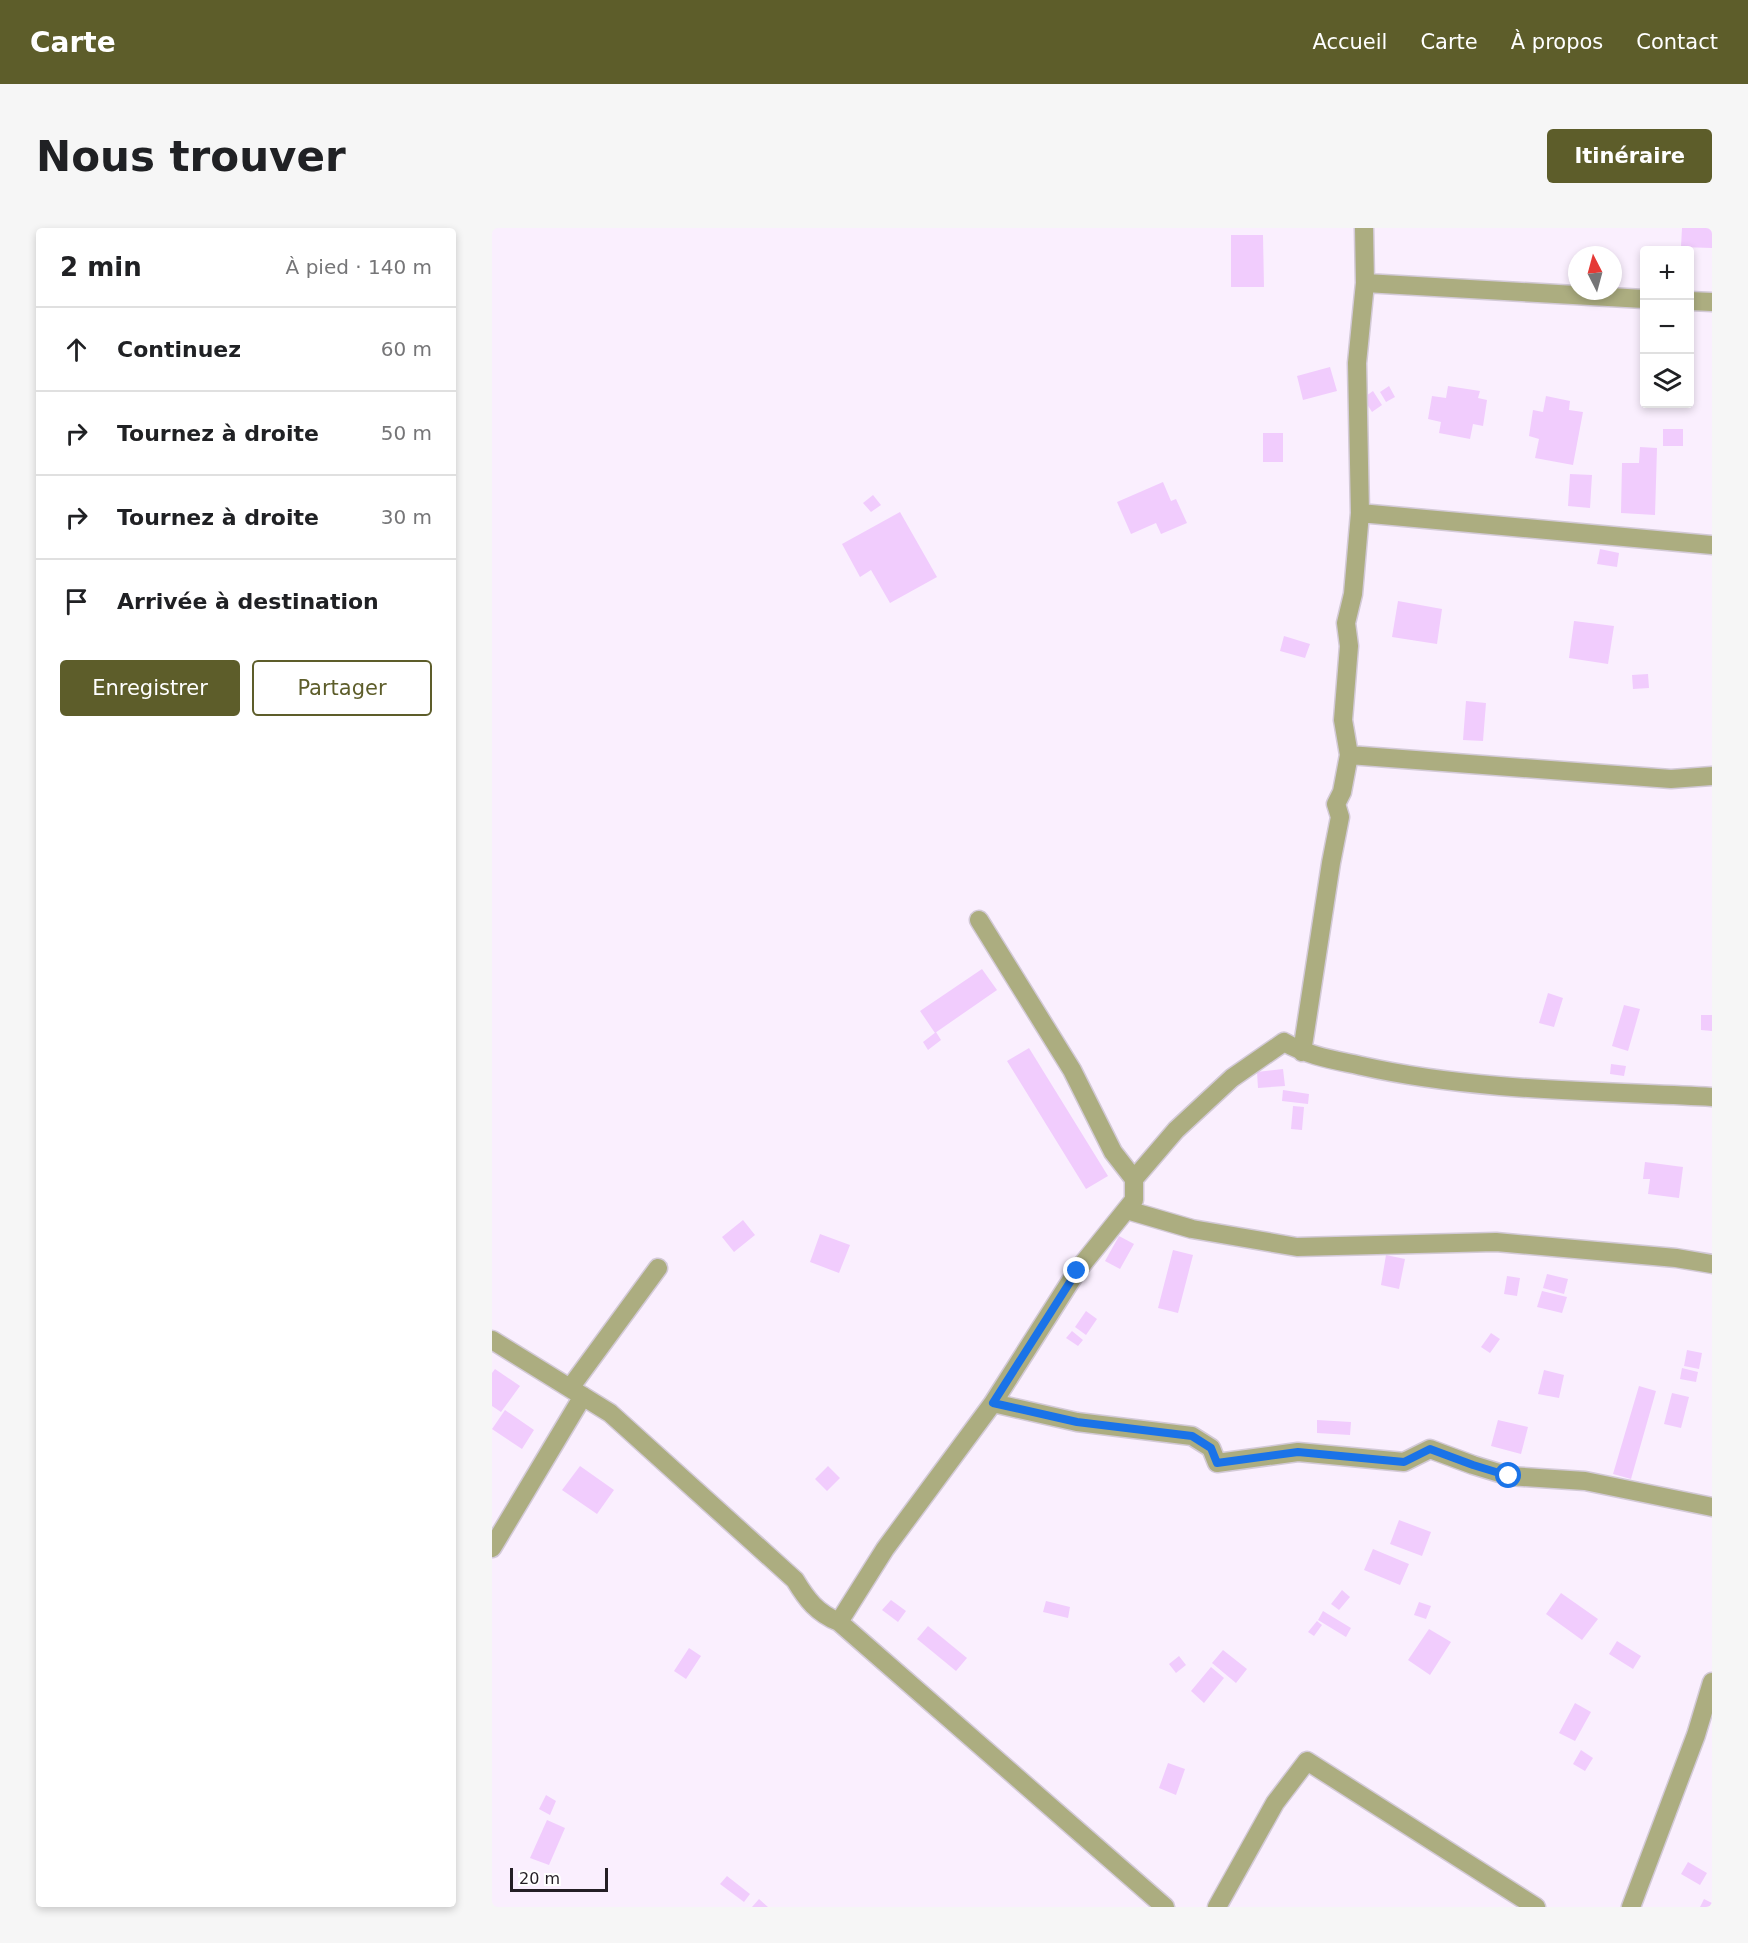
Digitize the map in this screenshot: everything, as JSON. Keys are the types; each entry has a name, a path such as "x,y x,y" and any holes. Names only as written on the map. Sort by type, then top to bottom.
{"street":[{"path":"1302,1052 1340,817 1336,804 1342,792 1349,755 1343,720 1349,654 1346,623 1353,594 1360,513 1357,363 1365,283 1364,228"},
{"path":"1365,283 1640,299"},
{"path":"1694,301 1712,302"},
{"path":"1360,513 1712,545"},
{"path":"1349,755 1671,779 1712,776"},
{"path":"839,1622 885,1549 993,1403 1077,1271 1134,1200 1134,1179 1113,1152 1072,1070 979,920"},
{"path":"1134,1179 1176,1130 1232,1078 1284,1042 1302,1052 1407,1076 1507,1086 1712,1097"},
{"path":"1127,1210 1192,1229 1297,1247 1496,1242 1676,1258 1712,1264"},
{"path":"492,1548 576,1392 658,1268"},
{"path":"492,1340 610,1413 786,1572 823,1615 839,1622 1165,1907"},
{"path":"993,1403 1077,1422 1192,1436 1211,1448 1217,1463 1298,1452 1404,1462 1430,1449 1509,1476 1585,1481 1712,1507"},
{"path":"1631,1907 1704,1738 1712,1682"},
{"path":"1217,1907 1275,1803 1307,1761 1536,1907"}],"building":[{"path":"1682,228 1712,228 1712,248 1681,246"},
{"path":"1231,235 1263,235 1264,287 1231,287"},
{"path":"1330,367 1337,391 1303,400 1297,376"},
{"path":"1389,386 1395,397 1386,402 1380,392"},
{"path":"1448,386 1480,391 1478,398 1487,400 1483,426 1473,424 1470,439 1439,433 1441,422 1428,419 1432,396 1446,398"},
{"path":"1373,391 1382,405 1372,412 1363,398"},
{"path":"1546,396 1570,401 1569,410 1583,412 1573,465 1535,458 1539,439 1529,436 1533,410 1543,412"},
{"path":"1663,429 1683,429 1683,446 1663,446"},
{"path":"1263,433 1283,433 1283,462 1263,462"},
{"path":"1640,447 1657,448 1655,515 1621,513 1622,463 1639,463"},
{"path":"1570,474 1592,475 1590,508 1568,506"},
{"path":"1163,482 1171,501 1176,499 1187,523 1161,534 1156,523 1131,534 1117,502"},
{"path":"873,495 881,505 871,512 863,503"},
{"path":"900,512 937,577 890,603 871,570 860,577 842,544"},
{"path":"1600,549 1619,553 1617,567 1597,564"},
{"path":"1398,601 1442,609 1437,644 1392,637"},
{"path":"1574,621 1614,626 1608,664 1569,658"},
{"path":"1284,636 1310,644 1305,658 1280,651"},
{"path":"1648,674 1649,688 1633,689 1632,675"},
{"path":"1466,701 1486,703 1483,741 1463,740"},
{"path":"982,969 997,990 935,1033 920,1011"},
{"path":"1548,993 1563,998 1554,1027 1539,1023"},
{"path":"1624,1005 1640,1009 1628,1051 1612,1046"},
{"path":"1701,1015 1712,1015 1712,1031 1701,1030"},
{"path":"936,1032 941,1040 928,1050 923,1042"},
{"path":"1029,1048 1108,1176 1086,1189 1007,1061"},
{"path":"1611,1064 1626,1066 1624,1076 1610,1074"},
{"path":"1283,1069 1285,1086 1258,1088 1257,1072"},
{"path":"1283,1090 1309,1094 1308,1104 1282,1101"},
{"path":"1293,1106 1304,1107 1302,1130 1291,1129"},
{"path":"1645,1162 1683,1167 1679,1198 1648,1194 1650,1179 1643,1179"},
{"path":"743,1220 755,1235 734,1252 722,1237"},
{"path":"820,1234 850,1245 839,1273 810,1262"},
{"path":"1119,1236 1134,1244 1120,1269 1105,1261"},
{"path":"1173,1250 1193,1255 1178,1313 1158,1308"},
{"path":"1386,1255 1405,1259 1399,1289 1381,1285"},
{"path":"1547,1274 1568,1279 1564,1294 1543,1288"},
{"path":"1507,1276 1520,1278 1517,1296 1504,1294"},
{"path":"1542,1291 1567,1297 1562,1313 1537,1307"},
{"path":"1086,1311 1097,1319 1086,1335 1075,1327"},
{"path":"1072,1331 1083,1340 1078,1346 1066,1338"},
{"path":"1491,1333 1500,1339 1490,1353 1481,1347"},
{"path":"1687,1350 1702,1353 1699,1369 1684,1366"},
{"path":"1682,1368 1698,1372 1696,1382 1680,1379"},
{"path":"495,1369 520,1386 501,1412 492,1406 492,1373"},
{"path":"1544,1370 1564,1375 1559,1398 1538,1394"},
{"path":"1639,1386 1656,1391 1631,1479 1613,1474"},
{"path":"1672,1393 1689,1397 1681,1428 1664,1424"},
{"path":"505,1410 534,1430 522,1449 492,1429"},
{"path":"1317,1420 1351,1422 1350,1435 1317,1433"},
{"path":"1498,1420 1528,1427 1521,1454 1491,1446"},
{"path":"580,1466 614,1490 597,1514 562,1490"},
{"path":"828,1466 840,1478 827,1491 815,1479"},
{"path":"1399,1520 1431,1532 1422,1556 1390,1544"},
{"path":"1373,1549 1409,1564 1400,1585 1364,1570"},
{"path":"1342,1590 1350,1597 1339,1610 1331,1604"},
{"path":"1561,1593 1598,1619 1582,1640 1546,1614"},
{"path":"891,1600 906,1611 898,1622 882,1610"},
{"path":"1046,1601 1070,1607 1068,1618 1043,1612"},
{"path":"1419,1602 1431,1606 1426,1619 1414,1615"},
{"path":"1323,1611 1351,1628 1346,1637 1318,1620"},
{"path":"1317,1621 1322,1625 1314,1636 1308,1632"},
{"path":"928,1626 967,1658 956,1671 917,1639"},
{"path":"1429,1629 1451,1642 1430,1675 1408,1660"},
{"path":"1617,1641 1641,1656 1633,1669 1609,1654"},
{"path":"689,1648 701,1656 686,1679 674,1671"},
{"path":"1223,1650 1247,1669 1236,1683 1212,1663"},
{"path":"1179,1656 1186,1665 1176,1673 1169,1664"},
{"path":"1211,1667 1224,1678 1204,1703 1191,1691"},
{"path":"1575,1703 1591,1712 1575,1741 1559,1733"},
{"path":"1581,1750 1593,1758 1585,1771 1573,1764"},
{"path":"1168,1763 1185,1769 1176,1795 1159,1788"},
{"path":"546,1795 556,1801 550,1815 539,1809"},
{"path":"547,1820 565,1828 549,1865 530,1858"},
{"path":"1688,1862 1707,1873 1700,1885 1681,1874"},
{"path":"727,1876 750,1894 744,1902 720,1884"},
{"path":"759,1899 768,1907 752,1907"},
{"path":"1704,1899 1712,1903 1712,1907 1700,1907"}],"route":[{"path":"1077,1271 993,1403 1077,1422 1192,1436 1211,1448 1217,1463 1298,1452 1404,1462 1430,1449 1509,1476"}]}
